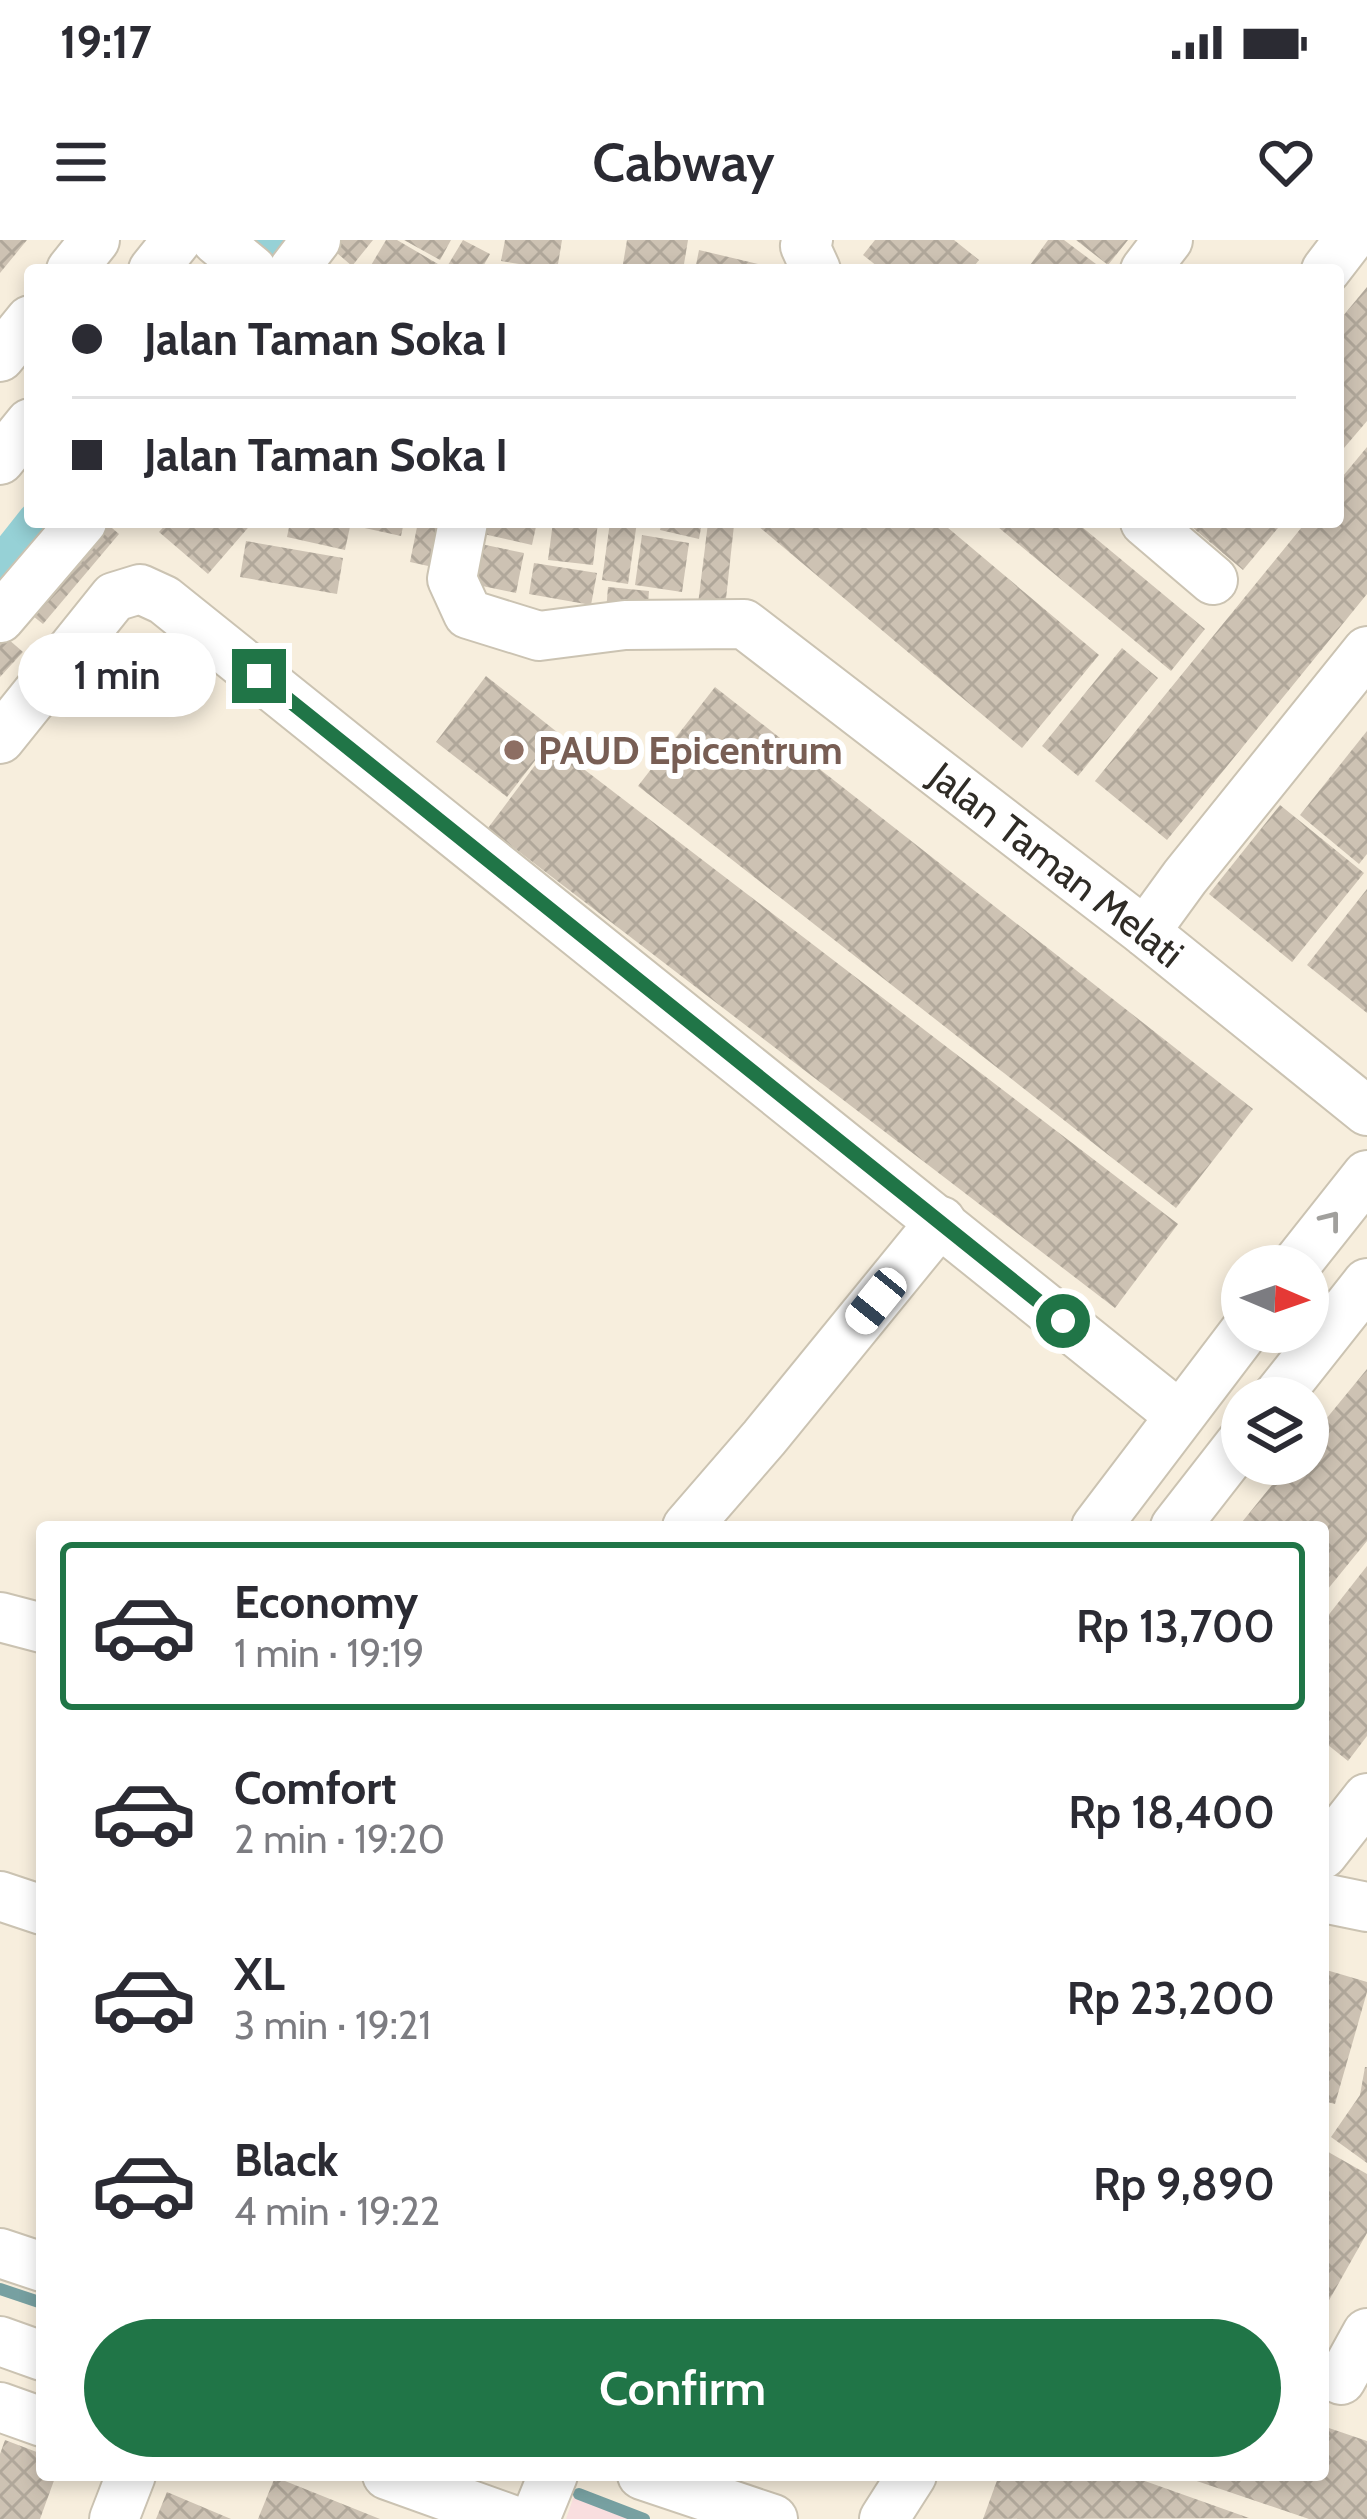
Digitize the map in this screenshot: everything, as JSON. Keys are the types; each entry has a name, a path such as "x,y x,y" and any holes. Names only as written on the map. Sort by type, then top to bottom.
{"street":[{"path":"75,264 95,240"},
{"path":"158,264 177,240"},
{"path":"216,240 245,264"},
{"path":"298,264 316,240"},
{"path":"1150,264 1168,240"},
{"path":"1331,264 1349,240"},
{"path":"0,357 24,327"},
{"path":"0,460 24,430"},
{"path":"0,618 77,528"},
{"name":"Jalan Taman Melati","path":"462,528 452,579 468,614 539,636 626,625 744,624 1145,932 1367,1112"},
{"path":"1152,528 1213,580"},
{"path":"0,740 114,597 140,590 164,599 1179,1415"},
{"path":"1145,932 1367,651"},
{"path":"1312,1245 1367,1175"},
{"path":"692,1521 941,1221"},
{"path":"1293,1377 1367,1283"},
{"path":"1100,1521 1228,1353"},
{"path":"1179,1521 1221,1468"},
{"path":"1329,1846 1367,1798"},
{"path":"0,1896 36,1908"},
{"path":"1329,1899 1367,1907"},
{"path":"0,2253 36,2265"},
{"path":"1344,2380 1367,2333"},
{"path":"0,2341 36,2354"},
{"path":"0,2407 36,2420"},
{"path":"114,2519 128,2481"},
{"path":"408,2481 483,2504"},
{"path":"536,2519 551,2481"},
{"path":"660,2481 773,2519"},
{"path":"884,2519 908,2481"}],"shaded area":[{"path":"574,2496 635,2519 566,2519"}],"building":[{"path":"0,240 27,240 0,273"},
{"path":"322,240 373,240 350,264"},
{"path":"386,240 397,240 438,264 372,264"},
{"path":"404,240 451,240 440,260"},
{"path":"463,240 490,254 484,264 449,264"},
{"path":"505,240 562,240 558,264 501,261"},
{"path":"627,240 688,240 684,264 623,264"},
{"path":"875,240 954,240 979,260 976,264 874,264 863,255"},
{"path":"1048,240 1064,240 1096,264 1031,264"},
{"path":"1076,240 1128,240 1107,264"},
{"path":"699,250 758,264 696,264"},
{"path":"1367,287 1367,421 1344,448 1344,315"},
{"path":"1367,447 1367,594 1167,840 1095,781 1301,528 1344,528 1344,475"},
{"path":"99,528 112,528 119,534 43,624 23,608"},
{"path":"163,528 248,528 208,574 159,532"},
{"path":"289,528 350,528 345,550 287,537"},
{"path":"365,528 403,528 401,536"},
{"path":"417,528 451,528 442,569 410,562"},
{"path":"466,528 536,528 532,545"},
{"path":"552,528 597,528 593,565 548,560"},
{"path":"609,528 636,528 628,584 602,580"},
{"path":"660,528 701,528 699,539"},
{"path":"707,528 734,528 725,608 698,604"},
{"path":"760,528 948,528 1099,655 1022,748"},
{"path":"999,528 1083,528 1205,629 1171,671"},
{"path":"1193,528 1278,528 1243,570"},
{"path":"642,535 689,543 682,592 635,585"},
{"path":"246,541 343,558 337,594 240,577"},
{"path":"466,541 524,553 516,593 458,581"},
{"path":"534,563 597,573 591,605 529,594"},
{"path":"608,587 649,591 647,616 606,612"},
{"path":"0,632 23,652 0,677"},
{"path":"1122,648 1158,678 1078,776 1042,746"},
{"path":"486,676 557,732 507,797 436,742"},
{"path":"715,687 1253,1109 1176,1208 638,786"},
{"path":"1367,731 1367,854 1359,864 1300,815"},
{"path":"551,744 1178,1224 1115,1308 488,828"},
{"path":"1280,805 1364,873 1292,962 1209,894"},
{"path":"1367,889 1367,1013 1307,965"},
{"path":"1367,1369 1367,1541 1329,1588 1329,1521 1243,1521 1272,1485 1329,1485 1329,1415"},
{"path":"1367,1566 1367,1736 1348,1761 1329,1746 1329,1614"},
{"path":"1329,1971 1367,1982 1335,2104 1329,2102"},
{"path":"1365,2067 1367,2163 1331,2137 1360,2095"},
{"path":"1329,2152 1367,2174 1367,2233 1329,2300"},
{"path":"1329,2428 1367,2441 1367,2519 1309,2519 1197,2481 1329,2481"},
{"path":"5,2440 36,2452 36,2481 54,2481 40,2519 0,2519 0,2454"},
{"path":"273,2481 285,2481 380,2519 258,2519"},
{"path":"997,2481 1145,2481 1249,2518 983,2519"},
{"path":"167,2492 231,2519 156,2519"}],"waterway":[{"path":"257,264 278,240"},
{"path":"0,570 33,528"},
{"path":"0,2289 36,2301"},
{"path":"579,2494 644,2519"}],"place":[{"name":"PAUD Epicentrum","path":"514,750"}],"route":[{"path":"259,676 1063,1321"}]}
